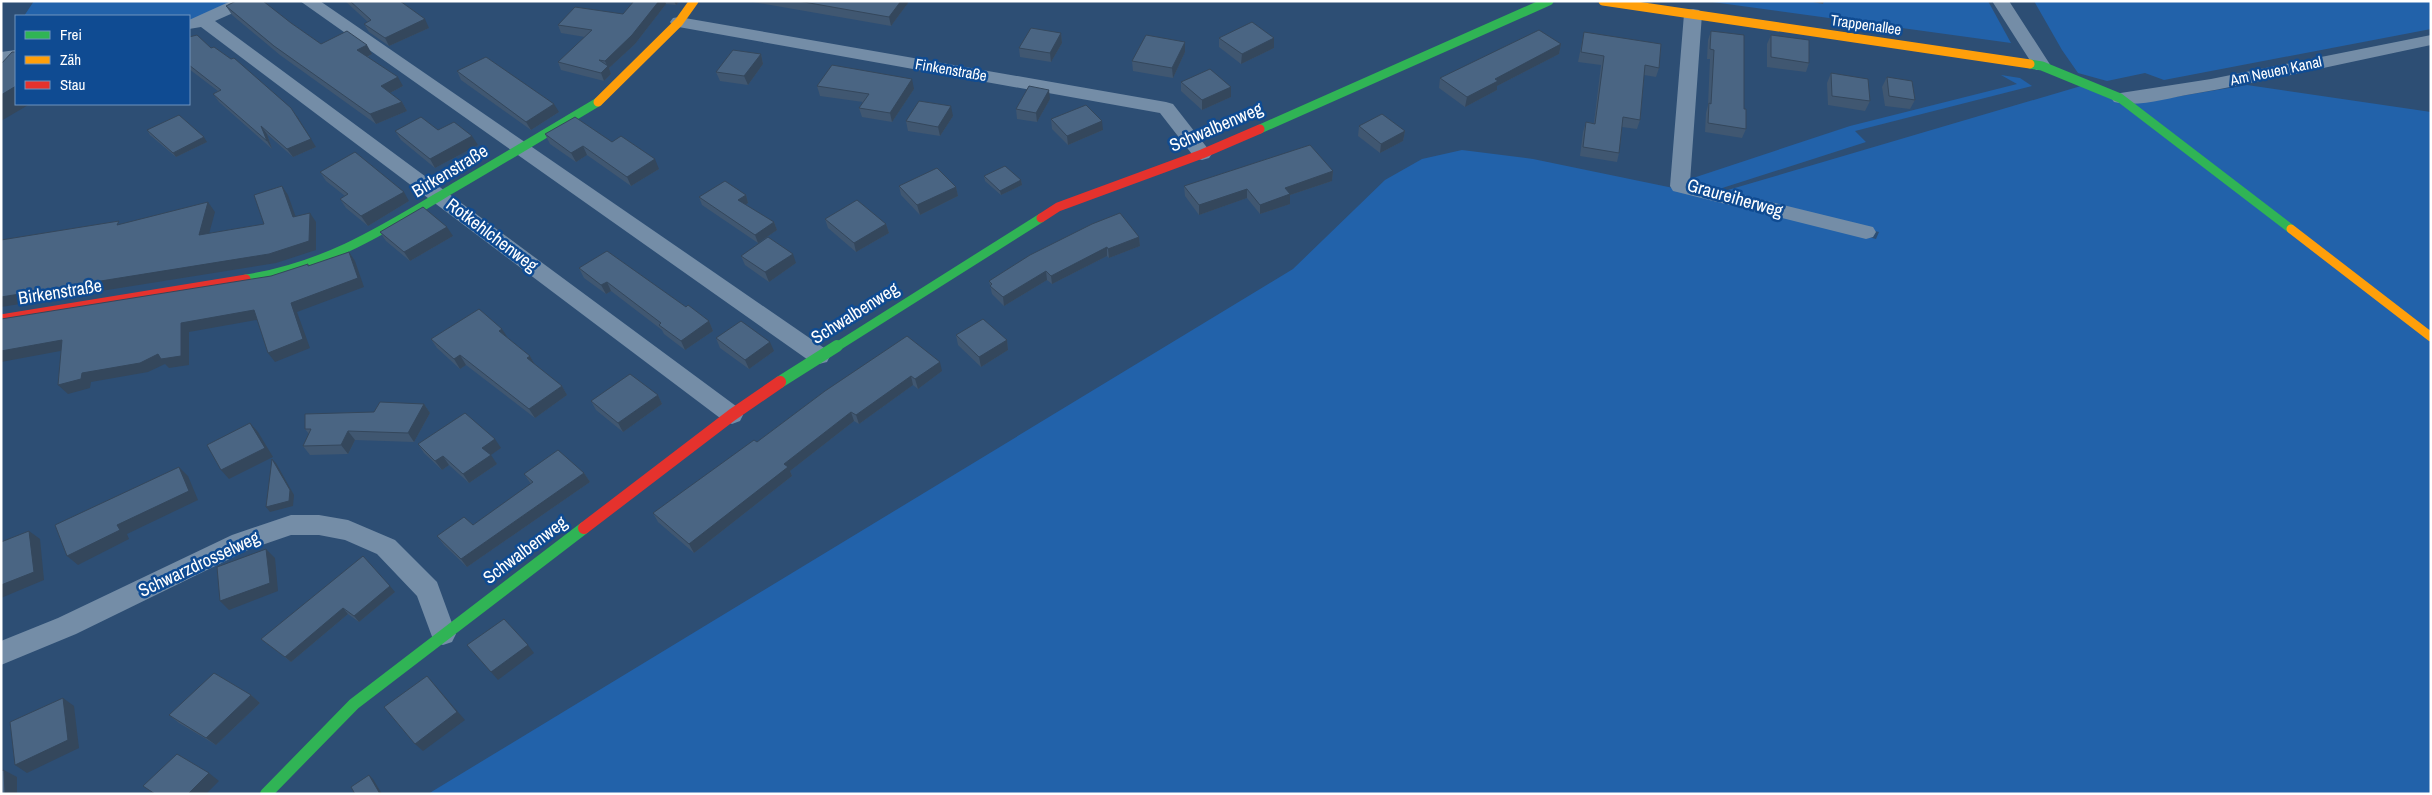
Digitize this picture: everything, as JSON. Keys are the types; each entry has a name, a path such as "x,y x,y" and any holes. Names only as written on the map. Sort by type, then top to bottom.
{"street":[{"path":"196,24 246,1"},
{"path":"308,1 819,356"},
{"name":"Schwalbenweg","path":"266,794 354,704 443,634 732,415 819,356 1058,207 1202,154 1549,1"},
{"name":"Trappenallee","path":"1603,1 2042,66 2120,98 2431,337"},
{"path":"2000,1 2042,66"},
{"name":"Birkenstraße","path":"1,319 278,274 320,260 366,240 442,197 596,104 679,22 689,2"},
{"name":"Graureiherweg","path":"1693,14 1680,186 1866,232"},
{"name":"Finkenstraße","path":"679,22 1166,108 1202,154"},
{"name":"Rotkehlchenweg","path":"196,24 442,197 732,415"},
{"name":"Am Neuen Kanal","path":"2120,98 2149,96 2431,40"},
{"path":"1,57 15,55"},
{"name":"Schwarzdrosselweg","path":"1,654 67,626 241,542 291,525 319,525 348,530 386,547 428,590 443,634"}],"shaded area":[{"path":"34,1 233,1 190,21 190,15 25,15"},
{"path":"1705,1 1988,1 2011,43"},
{"path":"2034,1 2431,1 2431,29 2164,80 2145,73 2107,81 2078,73 2062,50"},
{"path":"2001,75 2020,78 2032,86 1855,131 1866,142 1716,190 1687,180 1850,126 2017,84"},
{"path":"2247,85 2431,112 2431,794 428,794 1293,269 1385,180 1422,159 1462,150 1533,159 1712,196 1876,239 1879,232 1721,192 2081,86 2138,103"}],"building":[{"path":"236,1 263,1 321,44 347,31 367,45 357,50 398,77 381,86 402,102 370,114 274,46 226,6"},
{"path":"350,1 400,1 425,19 385,38 364,24 371,20"},
{"path":"634,1 659,1 632,35 605,61 599,60 608,66 601,73 558,62 592,30 558,25 575,7 623,14"},
{"path":"798,1 901,1 889,17"},
{"path":"1252,22 1274,38 1242,54 1219,38"},
{"path":"1031,28 1061,33 1050,53 1019,48"},
{"path":"1539,30 1561,44 1495,79 1498,81 1467,97 1440,78"},
{"path":"1711,31 1744,35 1744,109 1746,109 1746,129 1708,123 1714,50 1710,49"},
{"path":"1584,32 1661,44 1659,68 1645,65 1640,120 1623,117 1619,153 1583,147 1586,122 1595,124 1604,56 1581,52"},
{"path":"197,35 211,48 214,47 231,59 234,58 291,108 311,139 287,149 261,126 267,141 213,94 221,90 190,66 190,37"},
{"path":"1146,35 1185,42 1172,68 1132,61"},
{"path":"1771,35 1809,40 1809,63 1771,57"},
{"path":"733,50 761,54 744,76 716,72"},
{"path":"12,52 15,52 15,87 1,95 1,64"},
{"path":"486,57 554,104 526,122 457,71"},
{"path":"832,65 912,79 890,113 859,108 869,94 817,86"},
{"path":"1210,69 1231,87 1202,100 1181,82"},
{"path":"1831,73 1868,79 1870,101 1832,96"},
{"path":"1887,77 1912,81 1915,100 1889,96"},
{"path":"1029,86 1049,90 1036,113 1016,109"},
{"path":"919,101 951,106 938,127 906,121"},
{"path":"1086,105 1102,121 1067,136 1051,119"},
{"path":"1382,114 1405,131 1381,144 1359,126"},
{"path":"179,115 204,137 173,153 147,130"},
{"path":"421,117 438,130 454,122 472,136 430,159 395,131"},
{"path":"575,117 612,142 621,136 655,159 627,177 583,146 571,153 545,134"},
{"path":"1310,145 1333,171 1285,188 1290,194 1260,205 1247,189 1199,205 1184,186"},
{"path":"355,152 404,192 361,216 340,199 348,194 320,172"},
{"path":"1005,166 1021,180 1000,191 984,176"},
{"path":"937,168 956,187 917,205 899,186"},
{"path":"725,181 746,195 738,200 774,222 755,235 699,197"},
{"path":"282,186 293,217 310,213 309,241 269,254 1,297 1,240 119,221 117,225 208,202 199,235 264,224 254,195"},
{"path":"857,200 886,224 854,243 825,219"},
{"path":"423,207 447,227 404,252 380,232"},
{"path":"1120,213 1139,237 1108,249 1107,247 1051,276 1046,271 1003,297 990,286 992,284 989,281 1030,255 1092,224"},
{"path":"768,237 793,254 765,272 741,256"},
{"path":"607,251 709,321 681,341 659,325 661,323 607,282 601,285 579,268"},
{"path":"349,252 358,278 291,303 303,339 268,353 254,310 181,323 181,356 161,359 158,354 140,363 82,373 81,379 58,385 62,340 1,351 1,319 271,276"},
{"path":"479,309 502,329 499,331 530,356 527,358 562,386 529,409 460,355 454,359 431,339"},
{"path":"983,319 1007,340 979,357 956,335"},
{"path":"741,321 770,342 745,360 716,338"},
{"path":"907,336 940,362 915,379 911,376 856,415 851,412 784,464 788,467 689,544 653,513 754,440 757,442 825,391"},
{"path":"630,374 658,395 618,423 591,401"},
{"path":"380,402 424,404 408,433 348,431 341,445 303,446 311,429 305,429 305,414 374,412"},
{"path":"465,413 495,439 482,448 491,455 463,474 443,456 435,461 418,444"},
{"path":"250,423 265,448 221,470 207,445"},
{"path":"558,450 584,473 461,559 437,536 464,517 473,525 533,482 524,474"},
{"path":"272,459 290,490 289,501 266,507"},
{"path":"179,467 189,491 117,525 120,530 67,556 55,525"},
{"path":"29,531 34,572 1,585 1,542"},
{"path":"266,549 270,583 220,601 217,567"},
{"path":"363,556 390,586 354,616 343,608 285,657 261,639"},
{"path":"504,619 528,645 491,672 467,645"},
{"path":"214,673 251,695 206,738 169,715"},
{"path":"427,676 457,712 415,744 384,707"},
{"path":"63,698 68,740 15,765 10,722"},
{"path":"177,754 209,773 188,794 155,794 143,786"},
{"path":"4,770 5,794 1,794 1,771"},
{"path":"369,775 380,794 355,794 351,787"}],"traffic: fast":[{"path":"1260,129 1549,1"},
{"path":"2030,64 2042,66 2120,98 2291,229"},
{"path":"246,279 278,274 320,260 366,240 598,102"},
{"path":"780,382 1041,218"},
{"path":"266,794 354,704 584,528"}],"traffic: slow":[{"path":"598,102 679,22 694,1"},
{"path":"1603,1 2030,64"},
{"path":"2291,229 2431,337"}],"traffic: jam":[{"path":"1041,218 1058,207 1202,154 1260,129"},
{"path":"1,319 246,279"},
{"path":"584,528 732,415 780,382"}]}
